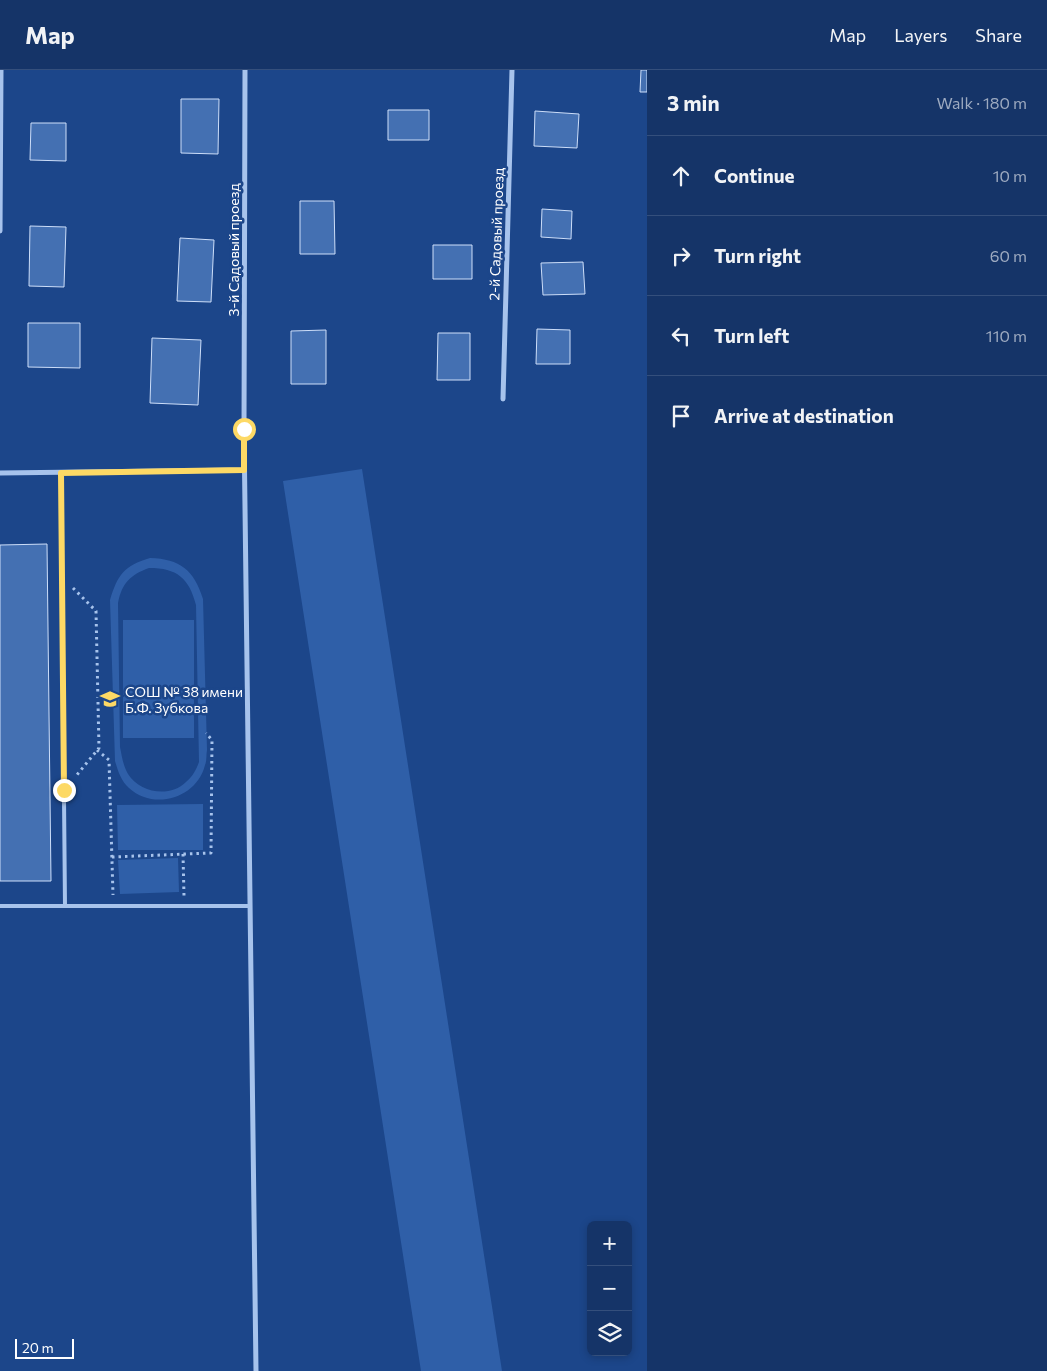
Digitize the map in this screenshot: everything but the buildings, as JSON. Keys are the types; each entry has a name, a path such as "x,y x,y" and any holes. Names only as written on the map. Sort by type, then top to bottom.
{"street":[{"path":"0,231 2,70"},
{"name":"3-й Садовый проезд","path":"245,70 244,470 256,1371"},
{"name":"2-й Садовый проезд","path":"503,400 512,70"},
{"path":"0,474 244,470"}],"lane":[{"path":"61,473 65,906"},
{"path":"0,906 250,906"}],"path":[{"path":"62,577 96,611 100,748 64,790"},
{"path":"112,857 211,853 212,740 206,733"},
{"path":"97,750 109,760 113,906"},
{"path":"183,854 184,906"}],"shaded area":[{"path":"362,469 502,1371 421,1371 283,481"},
{"path":"150,558 178,564 195,580 203,599 206,762 193,786 184,793 162,800 150,799 139,795 129,788 122,779 115,761 110,600 119,577 128,568","holes":["149,568 159,568 180,576 190,588 196,605 199,762 194,773 186,782 179,787 164,792 147,789 133,780 125,767 120,747 118,603 122,590 132,577"]},
{"path":"123,620 194,620 194,738 123,738"},
{"path":"203,804 203,850 118,850 117,805"},
{"path":"178,858 179,892 120,894 118,860"}],"place":[{"name":"СОШ № 38 имени Б.Ф. Зубкова","path":"110,699"}],"route":[{"path":"64,790 61,473 244,470 244,429"}]}
